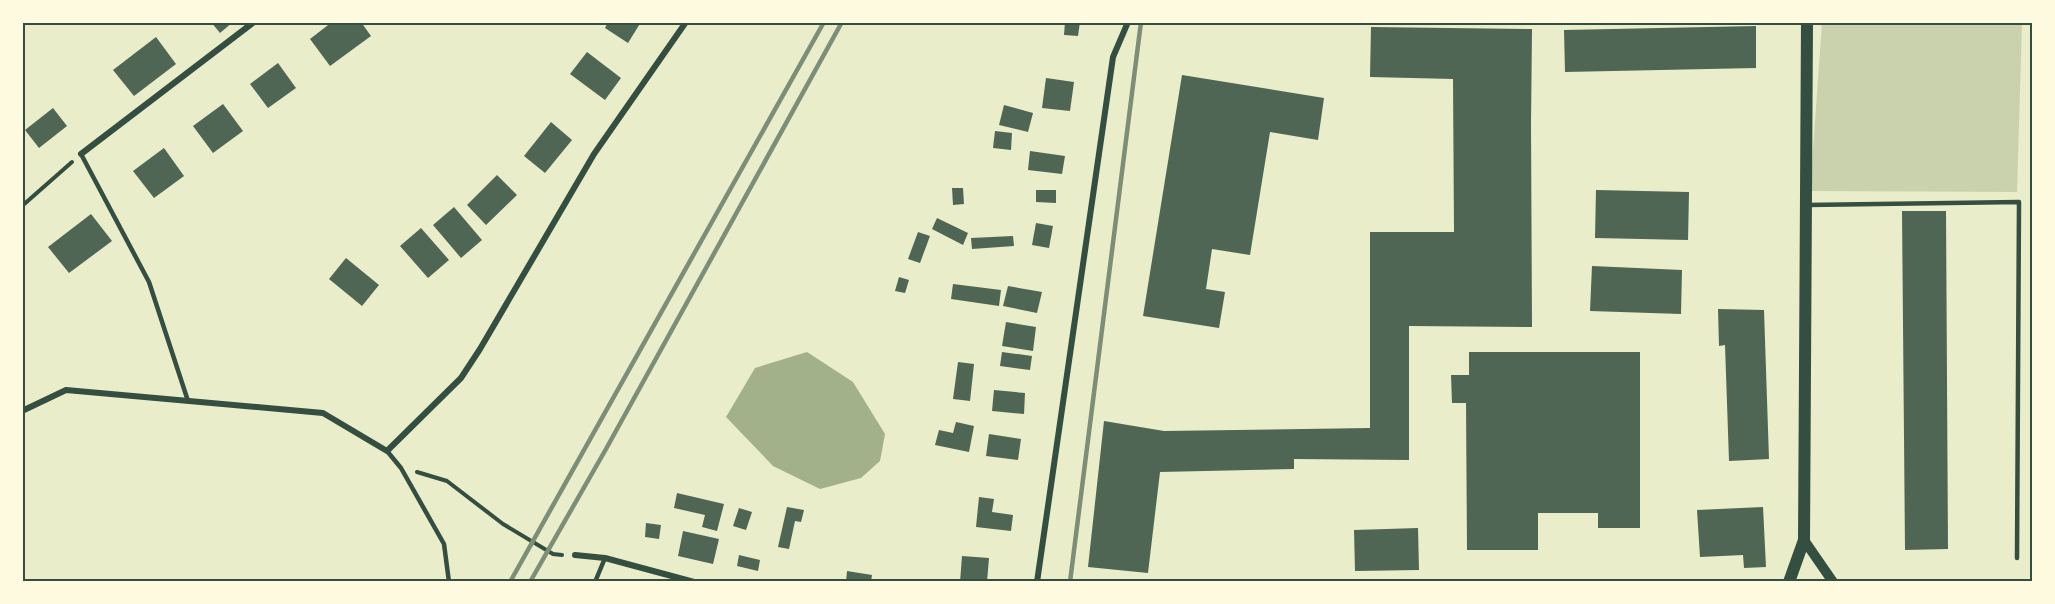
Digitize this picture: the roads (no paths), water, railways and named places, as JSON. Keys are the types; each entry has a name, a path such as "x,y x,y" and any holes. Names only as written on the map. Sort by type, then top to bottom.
{"main road":[{"path":"1789,582 1804,540 1808,205 1807,22"}],"street":[{"path":"81,154 254,22"},
{"path":"22,411 66,390 322,413 387,451 461,378 594,154 686,22"},
{"path":"1037,582 1113,57 1128,22"},
{"path":"1804,540 1833,582"},
{"path":"575,555 605,558 694,582"}],"lane":[{"path":"81,154 149,282 188,401"},
{"path":"1808,205 2019,202 2017,558"},
{"path":"387,451 401,468 444,544 449,582"},
{"path":"595,582 605,558"}],"railway":[{"path":"510,582 824,22"},
{"path":"530,582 842,22"},
{"path":"1070,582 1141,22"}]}
